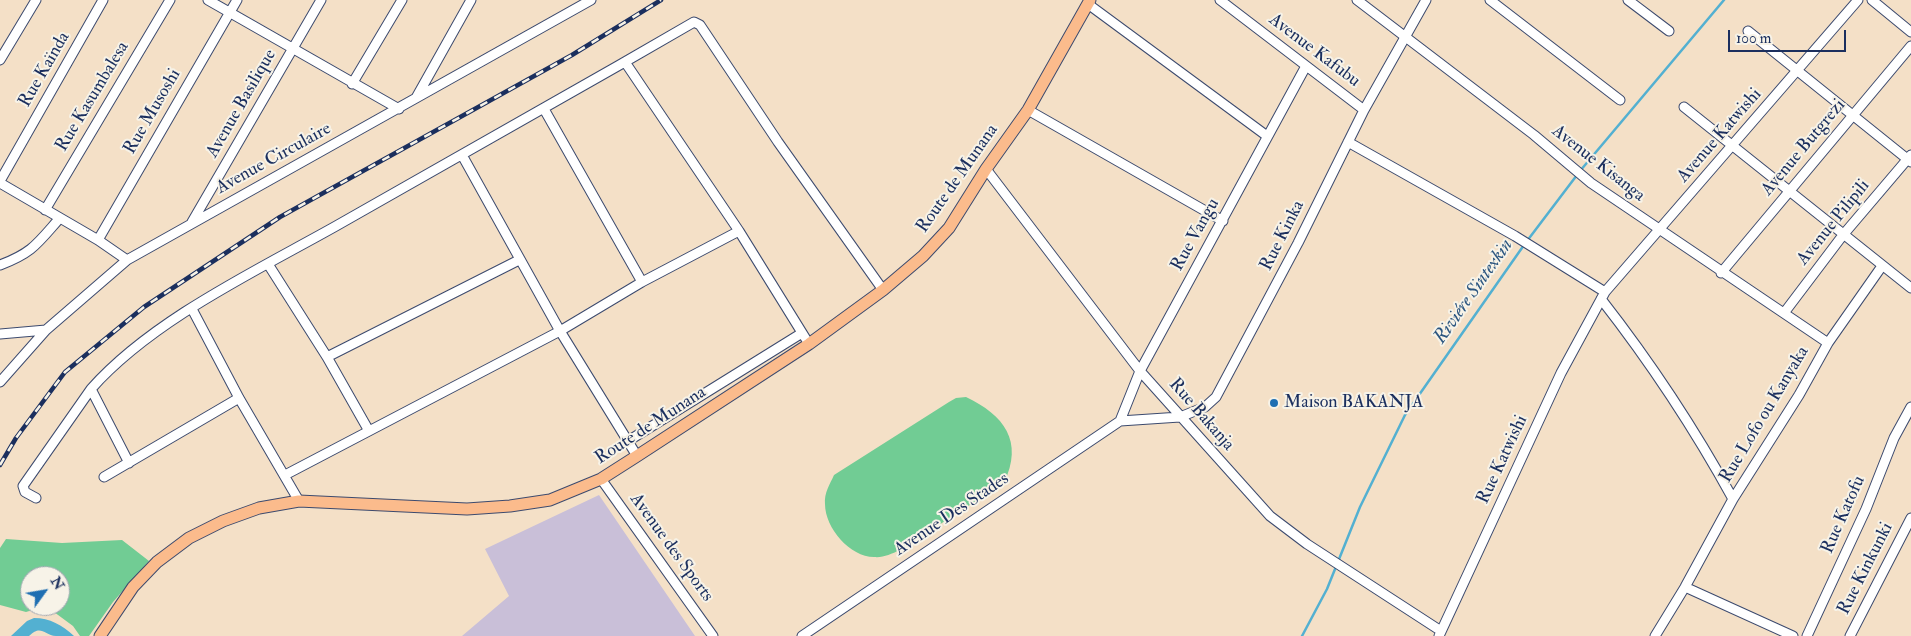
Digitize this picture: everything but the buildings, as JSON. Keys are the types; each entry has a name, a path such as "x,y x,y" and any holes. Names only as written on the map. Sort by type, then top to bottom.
{"main road":[{"name":"Route de Munana","path":"100,636 134,587 157,562 189,538 223,521 259,508 299,502 467,509 510,506 550,500 602,479 809,344 913,266 949,228 986,169 1028,110 1089,2"}],"street":[{"path":"0,60 36,0"},
{"name":"Rue Kaïnda","path":"0,182 104,0"},
{"name":"Rue Kasumbalesa","path":"45,210 170,0"},
{"path":"208,0 352,84 399,109"},
{"name":"Rue Musoshi","path":"98,240 237,0"},
{"name":"Avenue Basilique","path":"190,224 322,0"},
{"path":"352,84 402,0"},
{"path":"415,99 471,0"},
{"name":"Avenue Circulaire","path":"0,382 46,330 127,260 591,0"},
{"name":"Avenue Kafubu","path":"1220,0 1364,110"},
{"name":"Avenue Kisanga","path":"1357,0 1406,36 1591,182 1828,343"},
{"name":"Rue Kinka","path":"1120,421 1180,417 1205,407 1216,397 1298,243 1364,110 1426,0"},
{"path":"1490,0 1620,100"},
{"path":"1628,0 1669,31"},
{"name":"Avenue Katwishi","path":"1603,295 1858,0"},
{"path":"1872,0 1911,32"},
{"path":"1089,2 1268,136"},
{"path":"36,498 25,492 23,486 91,389 139,345 192,309 268,264 544,109 694,22 700,25 778,142 883,290"},
{"path":"1748,31 1910,159"},
{"name":"Avenue Butgrezi","path":"1721,272 1911,46"},
{"path":"626,62 739,231 809,344"},
{"name":"Rue Vangu","path":"1120,421 1140,371 1306,66"},
{"path":"1684,107 1882,266 1910,286"},
{"path":"544,109 642,282"},
{"path":"1028,110 1223,221"},
{"path":"1348,142 1515,236 1603,295 1697,433 1733,499"},
{"path":"462,155 560,331 637,456"},
{"name":"Avenue Pilipili","path":"1784,312 1843,235 1910,159"},
{"name":"Rue Bakanja","path":"986,169 1140,371 1270,516 1440,634"},
{"path":"0,182 59,219 98,240 127,260"},
{"path":"0,265 22,257 36,245 59,219"},
{"path":"284,475 560,331 642,282 739,231"},
{"path":"327,357 519,260"},
{"path":"268,264 327,357 369,431"},
{"name":"Rue Lofo ou Kanyaka","path":"1655,636 1685,587 1733,499 1794,402 1828,343 1882,266"},
{"name":"Rue Katwishi","path":"1440,634 1561,373 1603,295"},
{"path":"192,309 239,398 299,502"},
{"path":"0,334 46,330"},
{"path":"628,441 802,333"},
{"path":"91,389 130,463"},
{"path":"104,477 239,398"},
{"name":"Rue Katofu","path":"1807,636 1866,509 1894,438 1911,407"},
{"name":"Avenue Des Stades","path":"802,636 1120,421"},
{"name":"Avenue des Sports","path":"602,479 713,636"},
{"name":"Rue Kinkunki","path":"1850,636 1911,518"},
{"path":"1685,587 1772,632 1793,636"}],"shaded area":[{"path":"599,495 695,636 462,636 509,596 485,549"}],"green space":[{"path":"966,397 991,412 1007,431 1011,442 1012,454 1010,468 1004,483 900,550 877,557 865,556 848,547 834,531 826,513 825,496 834,475 949,402 956,398"},
{"path":"6,539 62,543 122,540 149,561 113,602 89,636 80,636 73,626 59,616 70,616 70,566 20,566 20,610 0,605 0,548"}],"water":[{"path":"34,618 56,623 74,636 56,636 40,630 29,636 11,636 27,621"}],"waterway":[{"name":"Riviére Sintexkin","path":"1580,171 1724,0"},
{"name":"Riviére Sintexkin","path":"1527,241 1577,175"},
{"name":"Riviére Sintexkin","path":"1302,636 1327,589 1360,507 1405,415 1524,245"}],"railway":[{"path":"0,465 16,438 65,372 144,307 280,217 572,55 661,0"}],"place":[{"name":"Maison BAKANJA","path":"1274,403"}]}
